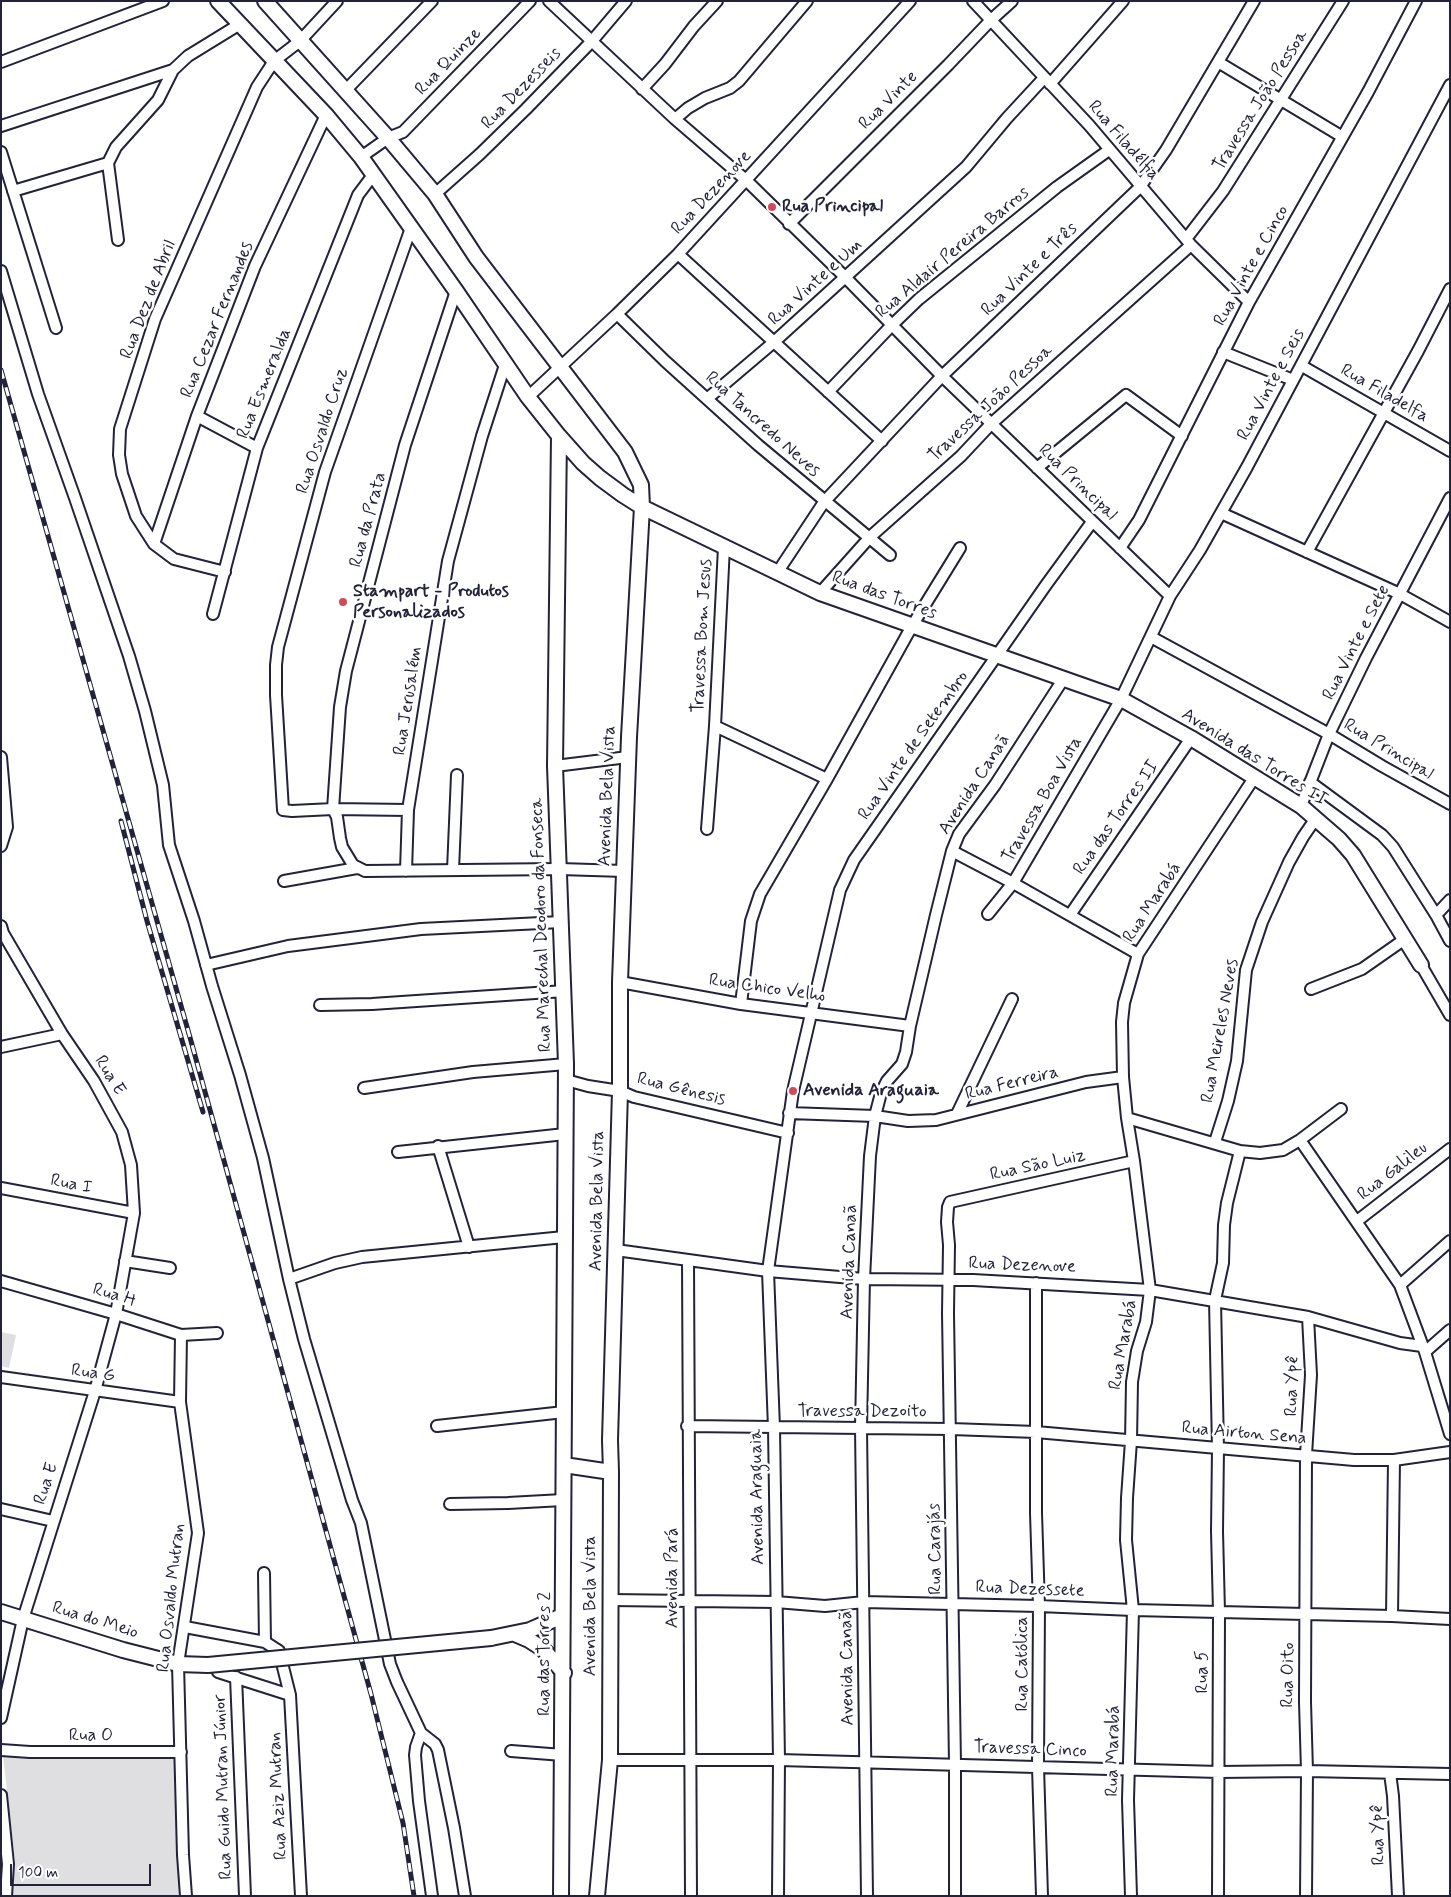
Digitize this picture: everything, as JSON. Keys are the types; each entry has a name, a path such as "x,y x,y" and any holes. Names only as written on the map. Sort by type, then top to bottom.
{"street":[{"path":"1,62 163,1"},
{"name":"Rua das Torres","path":"218,1 326,115 361,157 456,291 505,365 559,436 582,463 623,495 642,507 777,574 820,593 1121,699"},
{"name":"Avenida Bela Vista","path":"265,1 388,138 435,194 476,257 625,452 641,485 642,507 628,757 620,982 620,1091 610,1440 610,1760 597,1896"},
{"name":"Rua Dez de Abril","path":"225,572 174,559 154,544 136,516 122,474 119,455 120,429 155,319 257,87 274,61 300,41 337,1"},
{"path":"345,90 432,1"},
{"name":"Rua Quinze","path":"361,157 388,138 403,132 530,1"},
{"name":"Rua Principal","path":"549,1 642,89 746,181 845,277 942,376 1170,596"},
{"name":"Rua Dezesseis","path":"435,194 496,138 592,41 626,1"},
{"path":"642,89 717,1"},
{"path":"675,119 688,108 705,98 730,88 740,81 807,1"},
{"name":"Rua Dezenove","path":"528,397 678,254 910,1"},
{"name":"Rua Filadélfia","path":"973,1 1089,125 1188,242 1249,302"},
{"name":"Rua Vinte","path":"789,224 1012,1"},
{"name":"Rua Vinte e Um","path":"708,398 774,342 966,167 1007,118 1047,81 1123,1"},
{"name":"Rua Vinte e Três","path":"777,574 824,502 942,376 1140,187 1166,150 1254,1"},
{"name":"Travessa João Pessoa","path":"820,593 870,537 961,456 992,424 1188,242 1223,191 1344,1"},
{"name":"Rua Vinte e Cinco","path":"1120,548 1139,520 1249,302 1341,136 1368,92 1416,1"},
{"path":"118,240 108,163 116,148 158,100 173,70 188,56 240,24"},
{"path":"1218,62 1341,136"},
{"path":"1,126 173,70"},
{"name":"Rua Vinte e Seis","path":"1121,699 1170,596 1200,550 1302,366 1450,85"},
{"name":"Rua Cezar Fernandes","path":"154,544 197,416 256,266 326,115"},
{"name":"Rua Aldair Pereira Barros","path":"828,392 919,299 1027,211 1109,150"},
{"path":"1,152 56,328"},
{"path":"13,191 108,163"},
{"name":"Rua Esmeralda","path":"213,614 256,448 358,195 373,175"},
{"name":"Rua Osvaldo Cruz","path":"334,808 284,811 282,807 276,695 278,647 324,472 412,228"},
{"path":"678,254 882,441"},
{"path":"1,271 38,394 129,656 145,711 163,786 169,845 194,921 263,1158 304,1340 352,1500 361,1523 390,1664 421,1733 435,1744 438,1750 454,1828 464,1896"},
{"path":"1308,552 1418,352 1450,289"},
{"name":"Rua da Prata","path":"361,870 353,865 342,847 334,808 340,707 346,671 406,446 456,291"},
{"name":"Rua Tancredo Neves","path":"617,314 665,361 758,445 824,502 870,537 890,555"},
{"path":"1224,352 1293,380"},
{"name":"Rua Jerusalém","path":"406,871 408,810 448,561 482,436 505,365"},
{"name":"Rua Filadelfa","path":"1302,366 1450,451"},
{"path":"1037,468 1126,395 1182,436"},
{"path":"197,416 256,448"},
{"name":"Rua Marechal Deodoro da Fonseca","path":"559,436 555,766 565,991 564,1412"},
{"name":"Rua Vinte e Sete","path":"1301,806 1329,734 1366,658 1447,510 1450,498"},
{"path":"1221,513 1400,594 1450,622"},
{"name":"Rua Vinte de Setembro","path":"811,1012 840,890 854,860 1046,584 1092,522"},
{"name":"Travessa Bom Jesus","path":"707,829 715,726 724,547"},
{"path":"741,1004 751,921 757,900 912,626 960,548"},
{"name":"Rua Principal","path":"1151,637 1329,734 1450,804"},
{"name":"Avenida Canaã","path":"867,1896 862,1428 864,1279 870,1156 875,1116 881,1093 887,1081 902,1064 906,1052 910,1026 952,851 959,834 995,786 1064,678"},
{"name":"Avenida das Torres II","path":"1121,699 1191,738 1301,806 1339,839 1353,855 1448,1009"},
{"name":"Travessa Boa Vista","path":"988,914 1014,883 1121,699"},
{"name":"Travessa Bom Jesus","path":"715,726 827,779"},
{"name":"Rua das Torres II","path":"1070,915 1191,738"},
{"path":"1,757 7,827 1,846"},
{"path":"555,766 628,757"},
{"path":"453,870 457,775"},
{"name":"Rua Marabá","path":"1131,1896 1128,1842 1134,1610 1126,1540 1134,1364 1146,1322 1150,1290 1127,1118 1123,1077 1122,1022 1124,1004 1138,954 1254,778"},
{"path":"1310,782 1382,835 1393,847 1436,915 1450,941"},
{"path":"334,808 408,810"},
{"name":"Rua Meireles Neves","path":"1215,1142 1228,1101 1236,1061 1246,970 1262,922 1289,862 1316,818"},
{"path":"952,851 1014,883 1138,954"},
{"path":"284,881 361,870 560,869 624,871"},
{"path":"1436,915 1450,900"},
{"path":"206,965 288,946 421,929 561,922"},
{"name":"Rua E","path":"1,1718 22,1619 95,1391 116,1314 134,1213 131,1165 122,1132 94,1081 62,1034 2,931"},
{"path":"1311,989 1362,969 1405,939"},
{"name":"Rua Chico Velho","path":"620,982 741,1004 910,1026"},
{"path":"320,1005 372,1004 565,991"},
{"path":"957,1114 1012,999"},
{"name":"Avenida Araguaia","path":"778,1896 779,1760 774,1428 768,1271 788,1133 789,1113 811,1012"},
{"path":"1,1048 62,1034"},
{"path":"364,1088 473,1072 566,1064"},
{"name":"Rua Ferreira","path":"789,1113 875,1116 908,1121 936,1120 1086,1082 1123,1077"},
{"name":"Rua Gênesis","path":"566,1080 620,1091 634,1097 788,1133"},
{"path":"1127,1118 1215,1142 1240,1151 1260,1154 1284,1150 1341,1109"},
{"path":"398,1152 438,1146 565,1134"},
{"path":"1300,1140 1400,1285 1446,1404 1450,1434"},
{"path":"438,1146 469,1247"},
{"name":"Rua Galileu","path":"1357,1221 1450,1149"},
{"path":"1218,1449 1215,1300 1223,1263 1224,1225 1227,1203 1240,1151"},
{"name":"Rua São Luiz","path":"950,1202 1134,1161"},
{"name":"Rua I","path":"1,1188 134,1213"},
{"name":"Rua Carajás","path":"950,1202 947,1222 950,1245 948,1313 955,1764 954,1896"},
{"path":"289,1279 335,1263 362,1257 564,1237"},
{"path":"1400,1285 1450,1240"},
{"name":"Rua Dezenove","path":"616,1250 768,1271 864,1279 993,1280 1114,1286 1150,1290 1308,1317 1424,1349"},
{"path":"125,1260 170,1268"},
{"name":"Avenida Pará","path":"688,1260 687,1426 691,1896"},
{"name":"Rua H","path":"1,1281 181,1335 217,1333"},
{"name":"Rua Católica","path":"1036,1283 1036,1512 1039,1606 1038,1767 1042,1896"},
{"name":"Rua Ypê","path":"1306,1456 1311,1375 1308,1317"},
{"path":"1424,1349 1450,1330"},
{"name":"Rua Osvaldo Mutran","path":"181,1335 180,1402 198,1532 178,1664 183,1855 186,1896"},
{"name":"Rua G","path":"1,1377 180,1402"},
{"path":"437,1426 564,1412"},
{"name":"Rua das Torres 2","path":"561,1896 564,1673 562,1616 564,1412"},
{"name":"Travessa Dezoito","path":"687,1426 951,1429 1036,1432"},
{"name":"Rua Airton Sena","path":"1036,1432 1354,1460 1394,1460 1450,1452"},
{"name":"Rua 5","path":"1218,1449 1217,1531 1220,1612 1218,1896"},
{"name":"Rua Oito","path":"1306,1456 1306,1896"},
{"path":"1392,1616 1394,1460"},
{"path":"564,1465 611,1472"},
{"path":"450,1504 563,1500"},
{"path":"1,1509 52,1521"},
{"path":"185,1627 265,1642 264,1572"},
{"name":"Rua Dezessete","path":"610,1600 776,1602 825,1606 864,1602 953,1604 1450,1619"},
{"name":"Rua do Meio","path":"1,1612 123,1650 178,1664 213,1669 491,1638 530,1630 562,1616"},
{"path":"514,1634 529,1640 543,1649 564,1673"},
{"name":"Rua Aziz Mutran","path":"265,1642 280,1651 290,1695 301,1896"},
{"path":"213,1669 290,1695"},
{"name":"Rua Guido Mutran Júnior","path":"236,1678 245,1896"},
{"path":"421,1733 415,1755 419,1802 432,1896"},
{"name":"Rua O","path":"1,1750 30,1752 180,1752"},
{"path":"511,1751 563,1755"},
{"name":"Travessa Cinco","path":"610,1760 779,1760 1219,1772 1307,1771 1450,1774"},
{"name":"Rua Ypê","path":"1390,1773 1393,1796 1398,1896"},
{"path":"1,1795 8,1864 6,1896"}],"shaded area":[{"path":"1,1332 16,1335 9,1368 1,1366"},
{"path":"3,1756 174,1757 180,1896 12,1896 15,1861"}],"railway":[{"path":"1,370 191,1041 371,1694 403,1823 414,1896"},
{"path":"121,821 147,921 203,1112"}],"place":[{"name":"Rua Principal","path":"772,207"},
{"name":"Stampart - Produtos Personalizados","path":"343,602"},
{"name":"Avenida Araguaia","path":"793,1091"}]}
